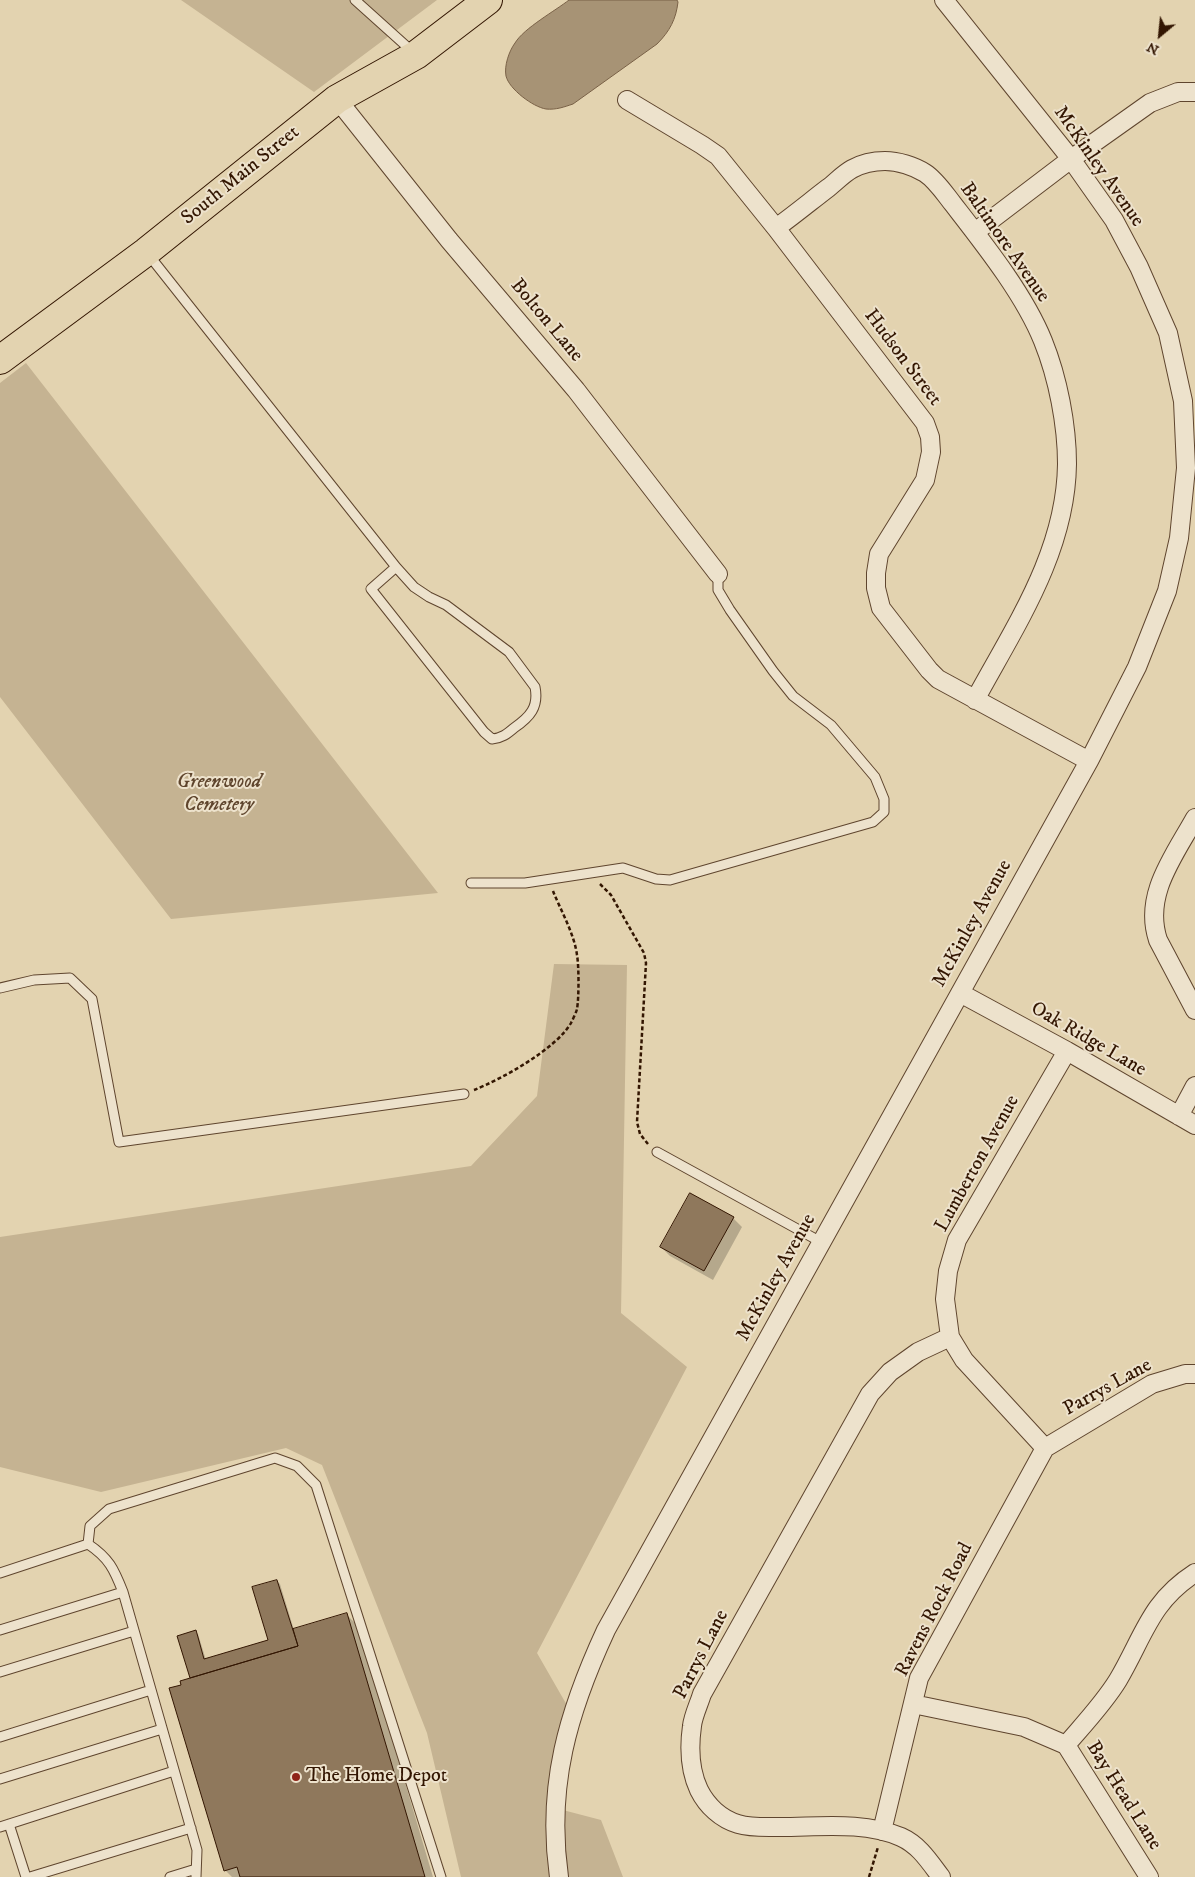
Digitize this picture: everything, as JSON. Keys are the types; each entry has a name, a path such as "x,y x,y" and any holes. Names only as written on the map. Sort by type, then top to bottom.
{"highway":[{"name":"South Main Street","path":"0,360 146,252 337,99 416,55 488,0"}],"street":[{"name":"McKinley Avenue","path":"559,1877 554,1820 560,1769 566,1735 589,1666 606,1630 1089,761 1137,667 1167,591 1179,538 1186,468 1183,400 1168,333 1139,267 1114,220 1071,159 944,0"},
{"path":"975,232 1071,159 1150,103 1178,92 1195,92"},
{"name":"Bolton Lane","path":"337,99 449,240 576,390 718,574"},
{"name":"Hudson Street","path":"627,100 718,156 883,366 925,423 930,437 931,452 925,480 879,554 876,588 881,608 938,679 1089,761"},
{"name":"Baltimore Avenue","path":"776,228 852,170 868,163 885,161 906,164 926,173 975,232 1021,298 1042,340 1052,366 1061,404 1067,464 1063,502 1045,569 974,700"},
{"path":"1195,818 1161,880 1153,904 1153,917 1154,929 1158,940 1195,1010"},
{"name":"Oak Ridge Lane","path":"960,993 1067,1051 1195,1125"},
{"name":"Lumberton Avenue","path":"1045,1448 964,1360 950,1337 945,1299 948,1271 957,1240 1067,1051"},
{"path":"1179,1116 1195,1086"},
{"name":"Parrys Lane","path":"940,1877 919,1848 902,1838 882,1831 859,1826 757,1827 738,1824 720,1815 704,1801 694,1779 691,1758 692,1725 702,1694 870,1394 890,1372 918,1352 950,1337"},
{"name":"Parrys Lane","path":"1045,1448 1152,1384 1185,1374 1195,1374"},
{"name":"Ravens Rock Road","path":"882,1831 919,1678 1045,1448"},
{"path":"1066,1745 1118,1681 1155,1610 1178,1584 1195,1573"},
{"name":"Bay Head Lane","path":"913,1704 1024,1727 1066,1745 1149,1877"}],"lane":[{"path":"355,0 416,55"},
{"path":"146,252 396,568 414,587 446,606 509,652 535,687 536,694 533,711 527,719 501,738 492,739 484,732 371,589 396,568"},
{"path":"471,883 526,883 623,868 656,879 670,880 872,822 884,812 884,799 874,777 831,725 793,696 773,671 718,590 718,574"},
{"path":"0,988 34,980 70,978 92,999 119,1142 464,1094"},
{"path":"657,1152 821,1242"},
{"path":"88,1544 90,1526 108,1509 275,1458 297,1466 316,1485 441,1877"},
{"path":"0,1573 88,1544"},
{"path":"88,1544 102,1554 115,1570 123,1592 197,1850 196,1873 170,1877"},
{"path":"0,1630 123,1592"},
{"path":"0,1672 134,1631"},
{"path":"0,1736 151,1690"},
{"path":"0,1779 162,1729"},
{"path":"174,1771 4,1826 28,1877 191,1828"}],"path":[{"path":"582,873 603,886 612,895 644,953 646,977 637,1122 640,1134 645,1142 657,1152"},
{"path":"464,1094 491,1084 538,1054 562,1034 571,1023 577,1010 577,956 571,933 548,880"},
{"path":"869,1877 882,1831"}],"green space":[{"path":"181,0 437,0 314,92"},
{"name":"Greenwood Cemetery","path":"26,363 438,893 171,919 0,697 0,383"},
{"path":"554,964 627,965 621,1313 687,1367 537,1653 572,1714 559,1809 601,1820 623,1877 461,1877 427,1733 322,1465 286,1448 101,1492 0,1467 0,1237 471,1166 537,1096"}],"shaded area":[{"path":"569,0 677,0 678,2 672,24 657,44 573,104 557,109 541,108 517,92 508,81 506,63 519,37"}],"building":[{"path":"690,1193 734,1217 704,1271 660,1247"},
{"path":"277,1580 298,1646 190,1678 177,1636 196,1630 204,1659 268,1640 252,1587"},
{"name":"The Home Depot","path":"347,1613 425,1877 240,1877 237,1867 224,1871 169,1688 181,1685 180,1681 298,1646 293,1629"}],"place":[{"name":"The Home Depot","path":"296,1777"}]}
